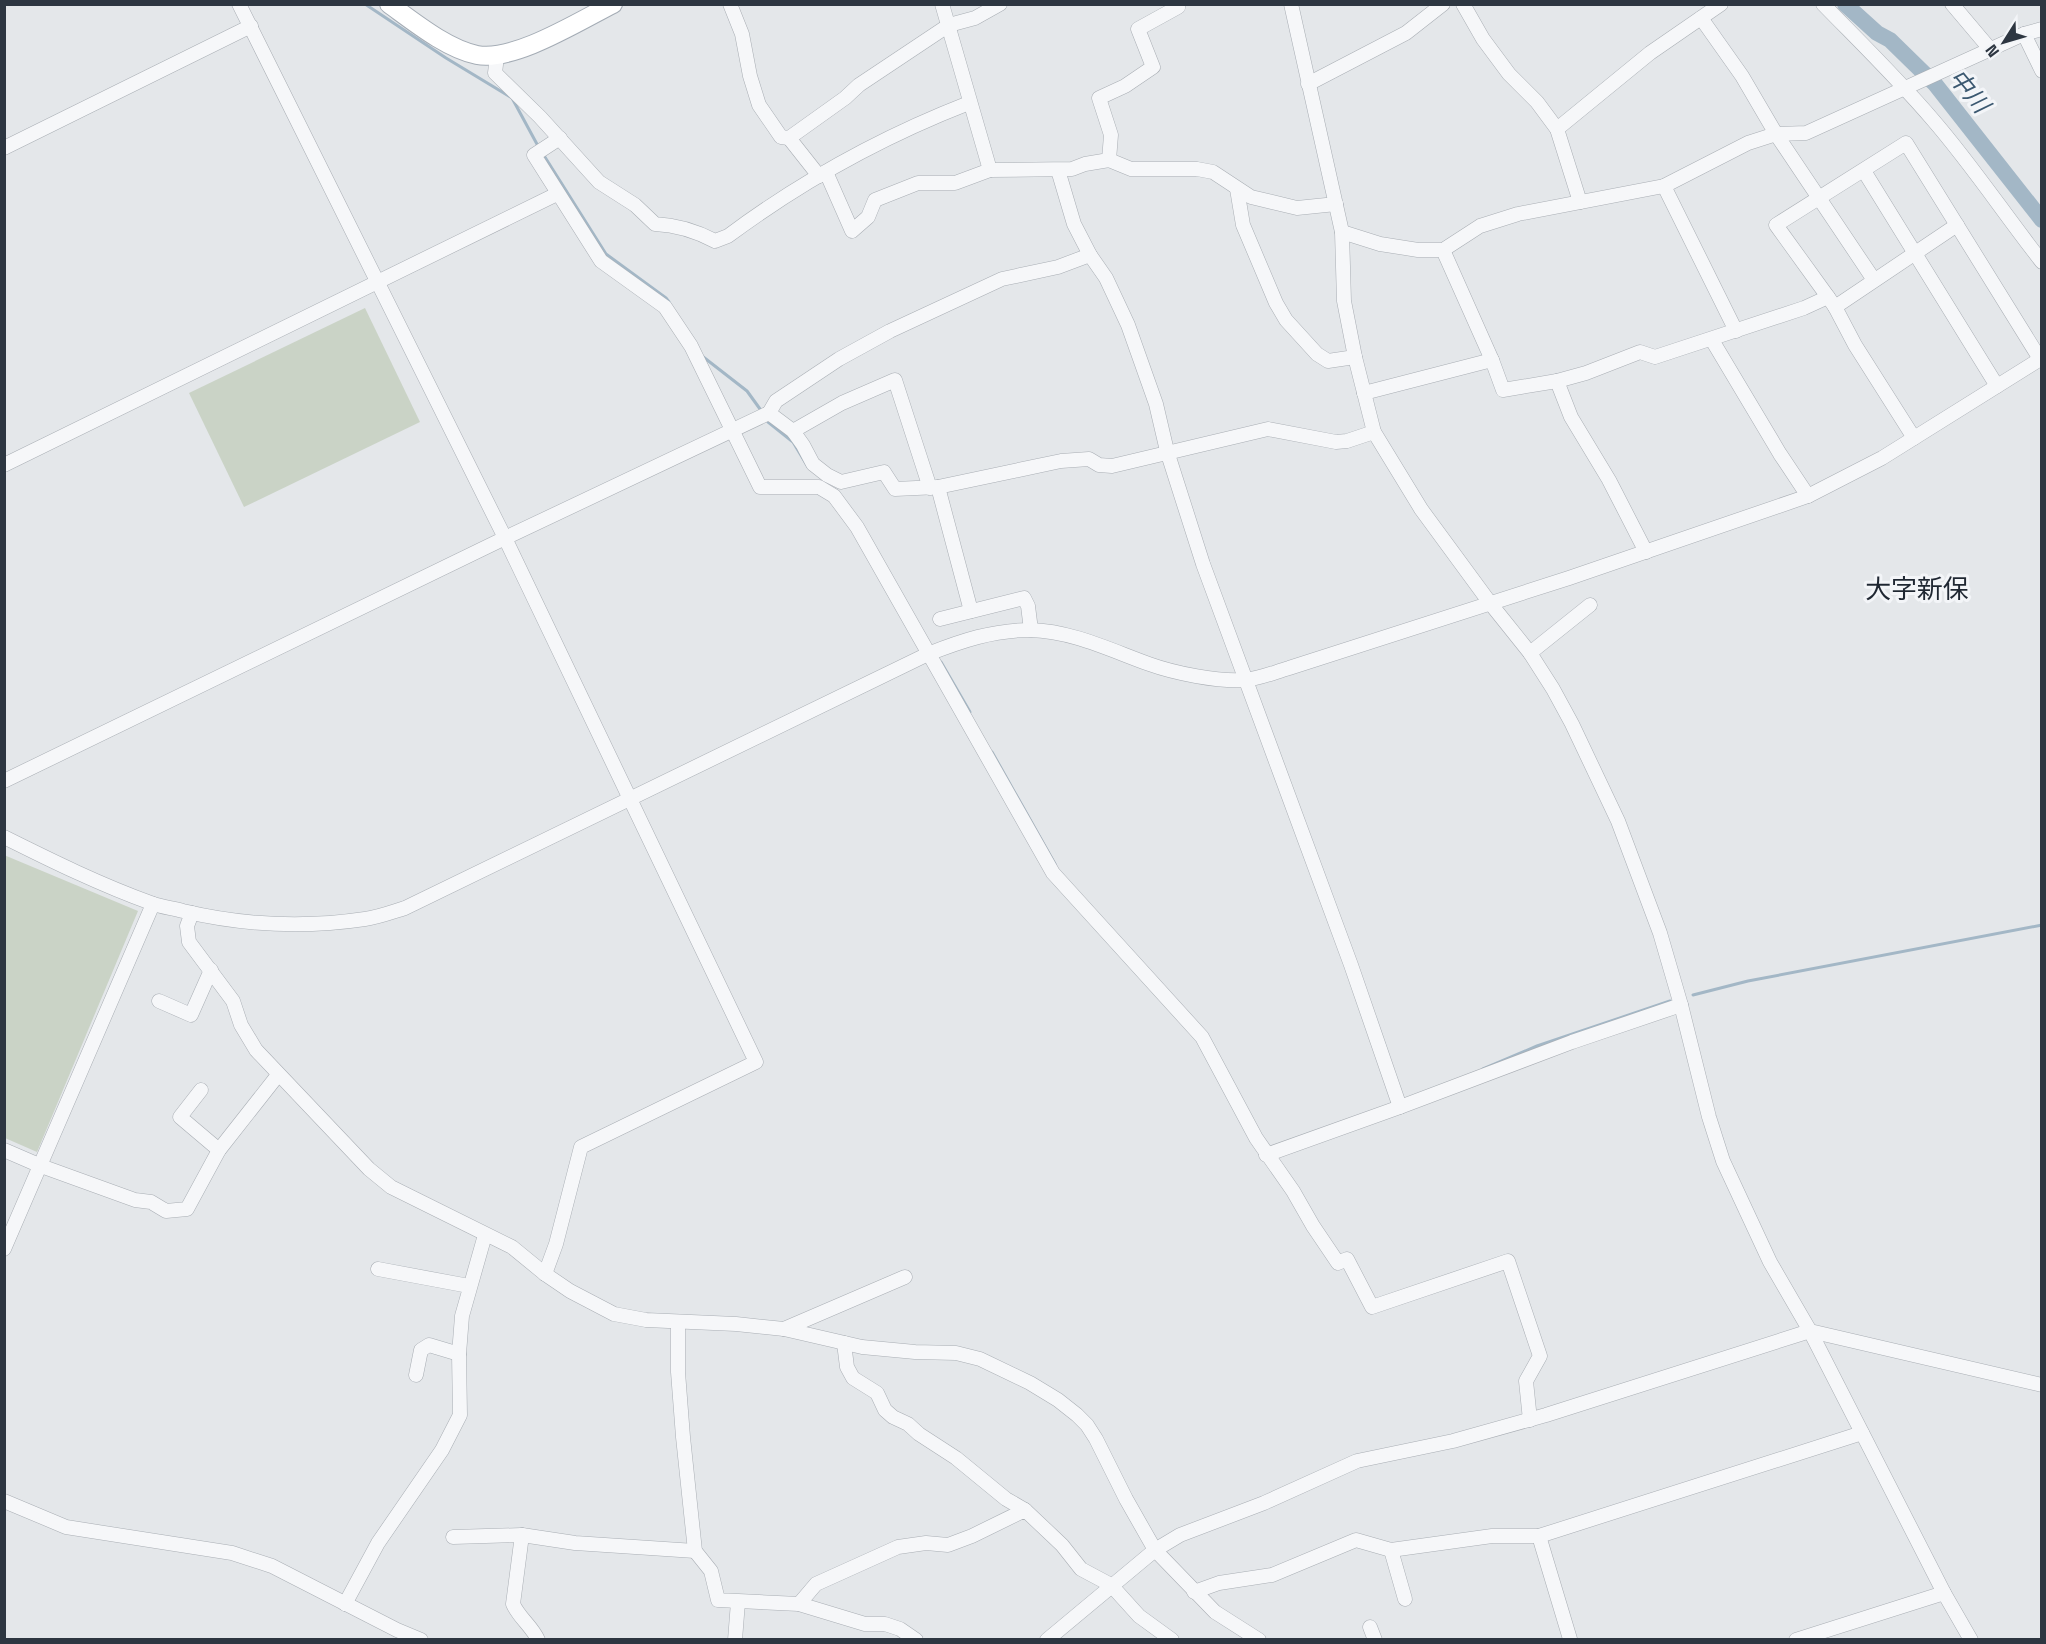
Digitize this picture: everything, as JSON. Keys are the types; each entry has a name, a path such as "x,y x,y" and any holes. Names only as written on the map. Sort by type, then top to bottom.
{"main road":[{"path":"389,4 434,36 477,55 497,56 522,49 613,4"}],"street":[{"path":"239,4 505,538 756,1062 581,1147 556,1245 544,1274"},
{"path":"730,4 742,34 750,76 759,105 781,137 789,138 823,174 852,231 868,217 875,200 918,183 956,183 990,170 1072,169 1109,160 1131,169 1197,169 1213,172 1251,197 1297,208 1336,204"},
{"path":"942,4 990,170"},
{"path":"789,138 859,86 948,26 975,18 1000,4"},
{"path":"1109,160 1111,135 1099,98 1125,86 1153,67 1138,29 1178,7 1177,4"},
{"path":"1291,4 1342,232 1344,302 1374,432 1421,509 1530,653 1553,688 1572,724 1618,821 1660,933 1723,1161 1770,1262 1810,1331 1944,1593 1971,1640"},
{"path":"1308,84 1406,33 1443,4"},
{"path":"1463,4 1483,39 1509,74 1537,102 1557,129 1580,202"},
{"path":"1557,129 1650,53 1721,4"},
{"path":"1823,4 1905,87 1978,176 2042,262"},
{"path":"1952,4 1990,49"},
{"path":"1701,18 1742,76 1776,134 1874,280"},
{"path":"4,148 251,26"},
{"path":"1342,232 1380,244 1418,250 1443,250 1480,226 1518,214 1664,186 1748,143 1776,134 1806,133 2024,34 2042,29"},
{"path":"2024,34 2042,71"},
{"path":"497,56 495,73 560,138 599,182 635,205 655,224 669,224 696,231 715,241 728,236 823,174 884,139 926,119 969,103"},
{"path":"560,138 534,155 601,261 665,307 691,346 760,487 819,488 834,496 857,527 1053,873 1202,1037 1266,1155 1293,1191 1312,1226 1338,1263 1347,1259 1372,1308 1508,1261 1540,1356 1526,1381 1530,1419"},
{"path":"4,837 46,858 153,904 192,913 268,924 315,924 366,919 405,908 928,654 965,640 990,633 1031,630 1073,636 1152,665 1208,678 1245,680 1490,603 1808,496 1882,458 2041,359 1906,143 1776,225 1832,302 1855,345 1914,438"},
{"path":"1058,170 1074,224 1090,255 1106,278 1128,325 1156,404 1167,452 1203,564 1351,965 1400,1107"},
{"path":"1864,171 1997,386"},
{"path":"1664,186 1736,331"},
{"path":"1237,189 1244,225 1276,303 1286,320 1317,354 1328,361 1355,357"},
{"path":"4,465 557,194"},
{"path":"1443,250 1503,390 1557,381 1586,373 1640,352 1655,357 1804,308 1832,302 1874,280 1957,225"},
{"path":"4,781 769,413 776,401 838,359 890,331 1002,279 1058,267 1090,255"},
{"path":"1712,340 1780,454 1808,496"},
{"path":"1364,393 1492,360"},
{"path":"793,431 842,403 895,380 934,488 971,611"},
{"path":"1557,381 1571,417 1609,480 1646,552"},
{"path":"769,413 793,431 813,464 827,475 841,482 884,472 895,489 934,488 1061,461 1089,459 1099,465 1112,466 1268,429 1336,442 1347,441 1374,432"},
{"path":"939,619 1024,598 1028,606 1031,630"},
{"path":"1530,653 1590,605"},
{"path":"4,1249 153,904"},
{"path":"192,913 187,926 189,942 233,1000 241,1025 256,1050 369,1169 391,1187 485,1235 512,1246 544,1274 570,1291 614,1314 646,1320 736,1324 784,1329 862,1347 956,1353 980,1359 1030,1383 1077,1415 1096,1439 1155,1550 1215,1612 1259,1640"},
{"path":"159,1001 197,1018 212,970"},
{"path":"1266,1155 1572,1042 1681,1005"},
{"path":"4,1150 135,1200 151,1202 166,1211 187,1209 219,1150 278,1075"},
{"path":"201,1090 180,1117 219,1150"},
{"path":"345,1604 378,1543 442,1450 460,1415 459,1354 462,1316 485,1235"},
{"path":"378,1269 469,1286"},
{"path":"784,1329 905,1277"},
{"path":"678,1322 678,1372 695,1551 711,1571 718,1600 799,1604 864,1624 885,1624 900,1629 916,1640"},
{"path":"1047,1640 1155,1550 1180,1535 1264,1503 1357,1461 1453,1441 1530,1419 1810,1331 2042,1385"},
{"path":"844,1343 847,1367 853,1378 877,1393 885,1410 956,1458 1006,1499 1025,1510 1062,1545 1081,1569 1111,1585 1139,1616 1172,1640"},
{"path":"416,1375 421,1350 429,1345 459,1354"},
{"path":"1194,1592 1219,1583 1272,1575 1356,1540 1391,1550 1492,1536 1539,1536 1862,1433"},
{"path":"4,1501 66,1527 232,1553 255,1559 421,1640"},
{"path":"799,1604 816,1584 898,1547 926,1543 948,1545 1025,1510"},
{"path":"453,1536 522,1535 575,1543 695,1551"},
{"path":"522,1535 513,1604 516,1612 534,1631 538,1640"},
{"path":"1539,1536 1569,1639"},
{"path":"1391,1550 1405,1599"},
{"path":"1796,1640 1944,1593"},
{"path":"735,1640 738,1602"}],"shaded area":[{"path":"365,308 420,422 244,507 189,393"},
{"path":"4,855 138,911 37,1152 5,1138"}],"waterway":[{"path":"365,4 446,58 512,98 538,146"},
{"name":"中川","path":"1845,4 1877,33 1890,40 1935,84 2042,220"},
{"path":"543,154 606,254 669,302"},
{"path":"702,356 747,391 760,409"},
{"path":"768,422 793,442 808,467"},
{"path":"941,662 970,712"},
{"path":"992,752 1055,864"},
{"path":"1693,995 1748,981 2042,925"},
{"path":"1483,1069 1537,1046 1670,1001"}],"district":[{"name":"大字新保","path":"1917,589"}]}
